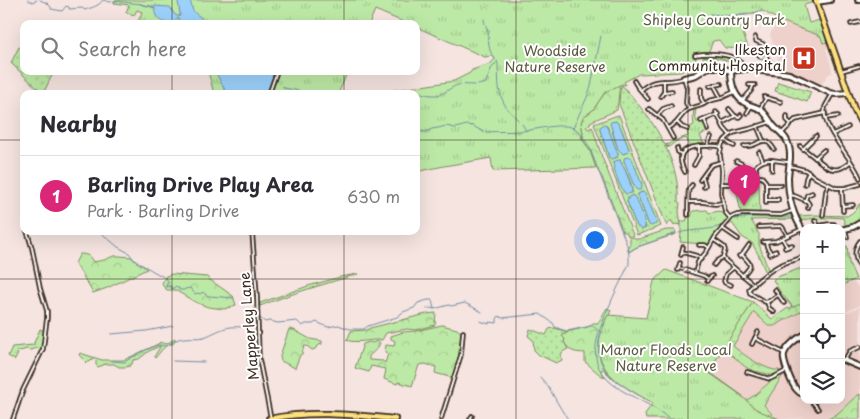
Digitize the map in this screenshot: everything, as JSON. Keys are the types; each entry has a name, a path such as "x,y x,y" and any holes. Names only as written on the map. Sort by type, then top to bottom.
{"main road":[{"path":"816,1 848,93 860,121"},
{"path":"270,419 318,414 396,419"}],"street":[{"path":"816,1 830,0"},
{"path":"851,24 860,22"},
{"path":"754,40 764,45 768,61 774,66 774,72"},
{"path":"695,56 714,53 722,54 741,62 744,69"},
{"path":"760,55 761,57 766,56"},
{"path":"641,90 652,82 674,81 697,74 712,66 731,71 751,68 785,73 833,93 848,93"},
{"path":"841,72 858,66"},
{"path":"731,71 731,82 735,92 742,101 760,109 787,141 790,164 788,175 789,195 792,211 800,226"},
{"path":"270,90 275,75"},
{"path":"684,78 687,88 686,104 689,109"},
{"path":"634,81 644,96 648,98"},
{"path":"661,96 664,92 664,81"},
{"path":"710,86 720,84"},
{"path":"714,85 721,98"},
{"path":"742,101 752,91 754,85 749,85"},
{"path":"701,90 701,98 704,104"},
{"path":"664,92 672,91"},
{"path":"668,128 677,122 689,109 735,92"},
{"path":"833,93 826,106 826,118 833,134 860,178"},
{"path":"760,109 765,98 781,102"},
{"path":"747,113 751,105"},
{"path":"658,115 663,109 671,106"},
{"path":"729,109 735,116"},
{"path":"650,111 663,120 671,137"},
{"path":"707,129 703,121 717,113 730,135"},
{"path":"782,133 798,119 825,113"},
{"path":"722,123 741,115"},
{"path":"826,118 836,115"},
{"path":"786,118 791,124"},
{"path":"677,122 688,129"},
{"path":"730,218 725,212 721,192 721,147 724,140 730,135 771,122"},
{"path":"757,126 763,141"},
{"path":"833,134 848,127"},
{"path":"803,149 814,137"},
{"path":"708,146 711,138"},
{"path":"724,140 734,146"},
{"path":"744,146 749,148 763,141 772,144 774,149"},
{"path":"685,172 681,162 682,155 688,148 699,146 721,147"},
{"path":"694,165 695,160 700,155 699,146"},
{"path":"800,146 827,167 840,169 851,161"},
{"path":"677,148 678,153 682,155"},
{"path":"816,158 823,152"},
{"path":"759,153 762,161"},
{"path":"772,159 772,169"},
{"path":"756,177 756,167 762,161 772,159 801,168 828,185 842,189 860,184"},
{"path":"736,161 743,163 740,172 741,179"},
{"path":"705,187 702,179 710,165 721,162"},
{"path":"804,182 809,172"},
{"path":"721,184 729,184 746,177 760,177 764,179 766,185 767,202 778,199"},
{"path":"766,185 779,184"},
{"path":"688,215 688,189 692,185"},
{"path":"824,213 828,185"},
{"path":"842,189 842,211"},
{"path":"805,200 810,193"},
{"path":"789,195 805,200"},
{"path":"805,200 808,203 808,209"},
{"path":"689,202 723,203"},
{"path":"842,206 851,206"},
{"path":"695,273 698,263 730,218 742,214 781,215 792,211"},
{"path":"834,224 835,220"},
{"path":"815,221 817,224"},
{"path":"845,233 860,223"},
{"path":"759,227 781,226 787,235"},
{"path":"722,228 738,239"},
{"path":"763,242 775,241 800,232"},
{"path":"13,419 23,390 43,349 46,334 47,311 28,235"},
{"name":"Mapperley Lane","path":"252,235 259,359 270,419"},
{"path":"782,238 786,248 792,245"},
{"path":"711,264 715,266 725,252 725,248 714,240"},
{"path":"860,241 855,253 856,262 860,267"},
{"path":"766,242 771,253 776,251"},
{"path":"699,245 709,248"},
{"path":"742,276 752,263 740,255 748,245"},
{"path":"683,247 682,254 697,256 701,259"},
{"path":"723,257 754,285"},
{"path":"767,302 749,292 749,289 784,263 800,259"},
{"path":"680,263 679,269 695,273 707,280 712,276"},
{"path":"724,282 733,267"},
{"path":"720,281 731,285"},
{"path":"775,290 782,302"},
{"path":"767,302 778,295"},
{"path":"767,302 769,310 774,312"},
{"path":"441,419 461,355 463,332"},
{"path":"752,344 758,332"},
{"path":"755,338 784,353"},
{"path":"800,338 793,342 784,353 787,370 796,389 800,392"},
{"path":"844,359 849,352 860,347"},
{"path":"845,362 860,367"},
{"path":"746,372 771,379 787,370"},
{"path":"814,404 818,409"}],"shaded area":[{"name":"Ilkeston Community Hospital","path":"777,20 818,35 824,43 828,42 830,47 826,48 832,73 829,74 820,86 782,70 770,35"},
{"path":"853,281 860,290 860,305 845,312 845,286"},
{"path":"860,307 860,394 839,413 830,418 779,419 771,416 772,413 764,405 783,374 773,379 755,395 746,400 738,392 708,372 722,350 728,354 754,312 769,326 774,326 800,312 800,404 845,404 845,313"}],"green space":[{"name":"Woodside Nature Reserve","path":"115,0 814,0 814,2 804,5 809,23 820,20 828,42 823,43 818,35 783,22 763,11 736,16 749,49 725,48 719,40 713,41 708,53 694,55 697,62 703,60 703,55 721,55 742,65 742,68 725,60 715,58 704,61 705,68 695,74 693,65 681,72 639,74 624,82 626,85 622,84 605,92 593,110 583,117 581,123 583,133 581,137 590,151 596,168 493,171 491,158 420,171 420,90 396,90 454,81 470,73 472,70 490,64 495,59 493,56 485,57 420,29 420,20 399,20 375,10 371,20 139,20 142,12 137,10 134,15 126,12 129,5 114,3"},
{"path":"19,47 20,72 11,63"},
{"path":"23,75 52,75 45,90 39,90"},
{"path":"209,75 346,75 340,90 213,90"},
{"path":"778,82 811,92 807,102 775,91"},
{"path":"620,84 617,110 590,122 586,127 588,129 592,127 593,129 633,235 629,237 626,232 623,232 602,177 582,138 584,136 582,135 581,123 583,117 593,110 605,92"},
{"path":"622,85 648,117 665,145 668,144 664,147 669,147 666,148 675,174 678,202 680,203 681,225 674,225 671,220 667,226 666,224 619,104"},
{"path":"696,108 695,116 697,122 704,121 708,132 700,135 704,145 690,146 686,138 675,142 669,147 668,145 673,141 688,136 687,131 694,125 693,117 694,109"},
{"path":"619,115 661,226 637,235 594,124","holes":["616,121 620,126 629,149 626,153 623,154 616,143 612,122","605,125 607,126 618,154 616,158 609,157 600,130","619,161 626,171 632,192 626,194 618,181 614,166","642,192 645,193 657,223 649,225 638,196","631,196 636,199 646,228 641,230 638,227 627,201"]},
{"path":"750,183 759,183 760,213 741,213 736,188"},
{"path":"860,204 860,220 854,225 846,227 843,218 828,217 827,219 809,219 799,222 797,216 847,216"},
{"path":"707,210 709,213 719,211 721,213 724,211 728,218 709,245 680,242 681,221 686,221 688,216 691,217 693,211"},
{"path":"790,213 794,219 751,220 759,234 759,244 769,272 766,273 752,243 742,237 732,223 725,229 724,227 730,220 738,216"},
{"path":"666,230 675,230 676,234 637,247 629,252 630,238 639,239"},
{"path":"845,246 847,246 849,263 856,279 845,284"},
{"path":"80,254 85,254 93,262 114,256 131,257 147,269 93,293 75,263"},
{"path":"800,268 800,304 793,307 781,293 773,280"},
{"name":"Manor Floods Local Nature Reserve","path":"666,270 753,302 708,372 738,393 757,410 779,419 646,419 645,414 653,403 626,387 606,370 601,359 599,347 601,332 608,315 646,318 654,281"},
{"path":"172,274 207,277 233,296 236,305 224,309 208,307 195,302 175,290 167,290 162,283 166,276"},
{"path":"358,274 260,306 260,303 308,286"},
{"path":"789,298 800,302 800,312 774,326 769,326 754,312 733,346 755,362 780,372 773,376 752,370 733,356 722,351 708,371 743,396 738,404 699,363 722,349 753,302 772,319 792,307 787,301"},
{"path":"607,308 611,310 601,337 616,379 615,381 603,369 601,371 607,378 585,362 585,353 571,350 564,342 565,339 562,336 570,331 598,323"},
{"path":"436,313 435,325 416,330 407,329 386,333 382,340 355,342 346,340 351,331 366,330"},
{"path":"442,325 457,329 463,334 460,354 453,378 435,373 436,367 425,364 419,365 412,386 398,382 397,384 384,379 385,369 371,366 369,372 355,368 363,344 377,341 380,343 377,349 369,356 369,360 383,361 385,363 388,354 385,352 386,345 394,346 395,341 391,339 391,336"},
{"path":"554,328 568,332 562,336 568,349 561,354 562,360 556,363 539,355 534,350 533,340 528,336 530,329 546,335 549,329"},
{"path":"40,329 45,331 44,345 39,356 40,350 37,348 16,352 18,354 15,360 8,356 12,347 33,345"},
{"path":"289,329 310,339 322,341 322,344 312,350 304,346 295,368 281,361 280,356"},
{"path":"175,338 173,344 165,346 155,358 160,346 149,351 139,359 133,360 130,366 126,367 106,364 98,367 94,359 87,363 79,355 80,353 102,360 124,360 160,342 166,344"},
{"path":"782,374 764,405 772,414 771,416 779,419 739,405 755,395 773,379"},
{"path":"860,394 860,419 828,419 837,414"}],"water":[{"path":"179,0 190,0 193,11 203,20 179,20 178,18 176,20 160,20 156,16 155,8 140,4 170,7 174,14 179,17"},
{"path":"217,75 274,75 269,90 225,90"},
{"path":"616,121 620,126 629,149 628,152 623,154 618,149 610,123"},
{"path":"605,124 618,154 618,156 611,159 600,130 600,127"},
{"path":"631,157 633,161 642,185 640,190 635,188 624,161 624,158"},
{"path":"621,160 632,193 626,194 618,180 613,163"},
{"path":"642,192 645,193 657,222 651,226 638,196"},
{"path":"633,195 644,220 645,228 641,230 634,220 627,201"}],"waterway":[{"path":"28,0 33,2 37,0"},
{"path":"40,0 47,3 51,9 62,11 66,6 69,9 82,8 85,10 103,0 141,4"},
{"path":"736,16 754,14 762,9"},
{"path":"710,14 735,16"},
{"path":"484,19 488,31 490,49 495,59"},
{"path":"573,128 591,86 601,36"},
{"path":"497,61 501,97 518,120"},
{"path":"478,85 486,83 491,69 496,63"},
{"path":"420,93 439,95 458,85 474,85"},
{"path":"283,86 284,88 294,90"},
{"path":"522,124 526,130"},
{"path":"420,131 426,132 446,126 455,128 467,125 487,132 522,131 569,126 580,133 589,146 627,245 629,255 629,264 600,330 597,340 596,359 605,377 614,385 656,409 669,419"},
{"path":"735,219 792,217"},
{"path":"679,233 721,226"},
{"path":"629,252 676,233"},
{"path":"104,235 129,253 135,261 167,279 169,283 167,283 166,287 170,286 172,289 176,286 179,290 190,288 195,294 203,292 209,296 234,298"},
{"path":"260,318 265,322 297,321 302,326 316,322 328,327 338,325 350,329 364,329 397,317 403,312 414,308 418,303 428,300 432,300 434,309"},
{"path":"427,309 465,303 482,312"},
{"path":"480,321 489,324 489,322 497,323 499,316 502,318 540,314 553,323 555,327 563,330 567,331 593,326 599,331"},
{"path":"605,323 599,341 599,353 605,370 619,383 644,399"},
{"path":"111,334 146,331 173,326"},
{"path":"112,361 125,362 141,352 158,345 166,346 179,339 204,337 231,327 255,327"},
{"path":"173,361 204,362"},
{"path":"540,377 568,419"}],"place":[{"name":"Ilkeston Community Hospital","path":"804,58"},
{"name":"Barling Drive Play Area","path":"744,206"}],"park label":[{"name":"Shipley Country Park","path":"714,20"}]}
